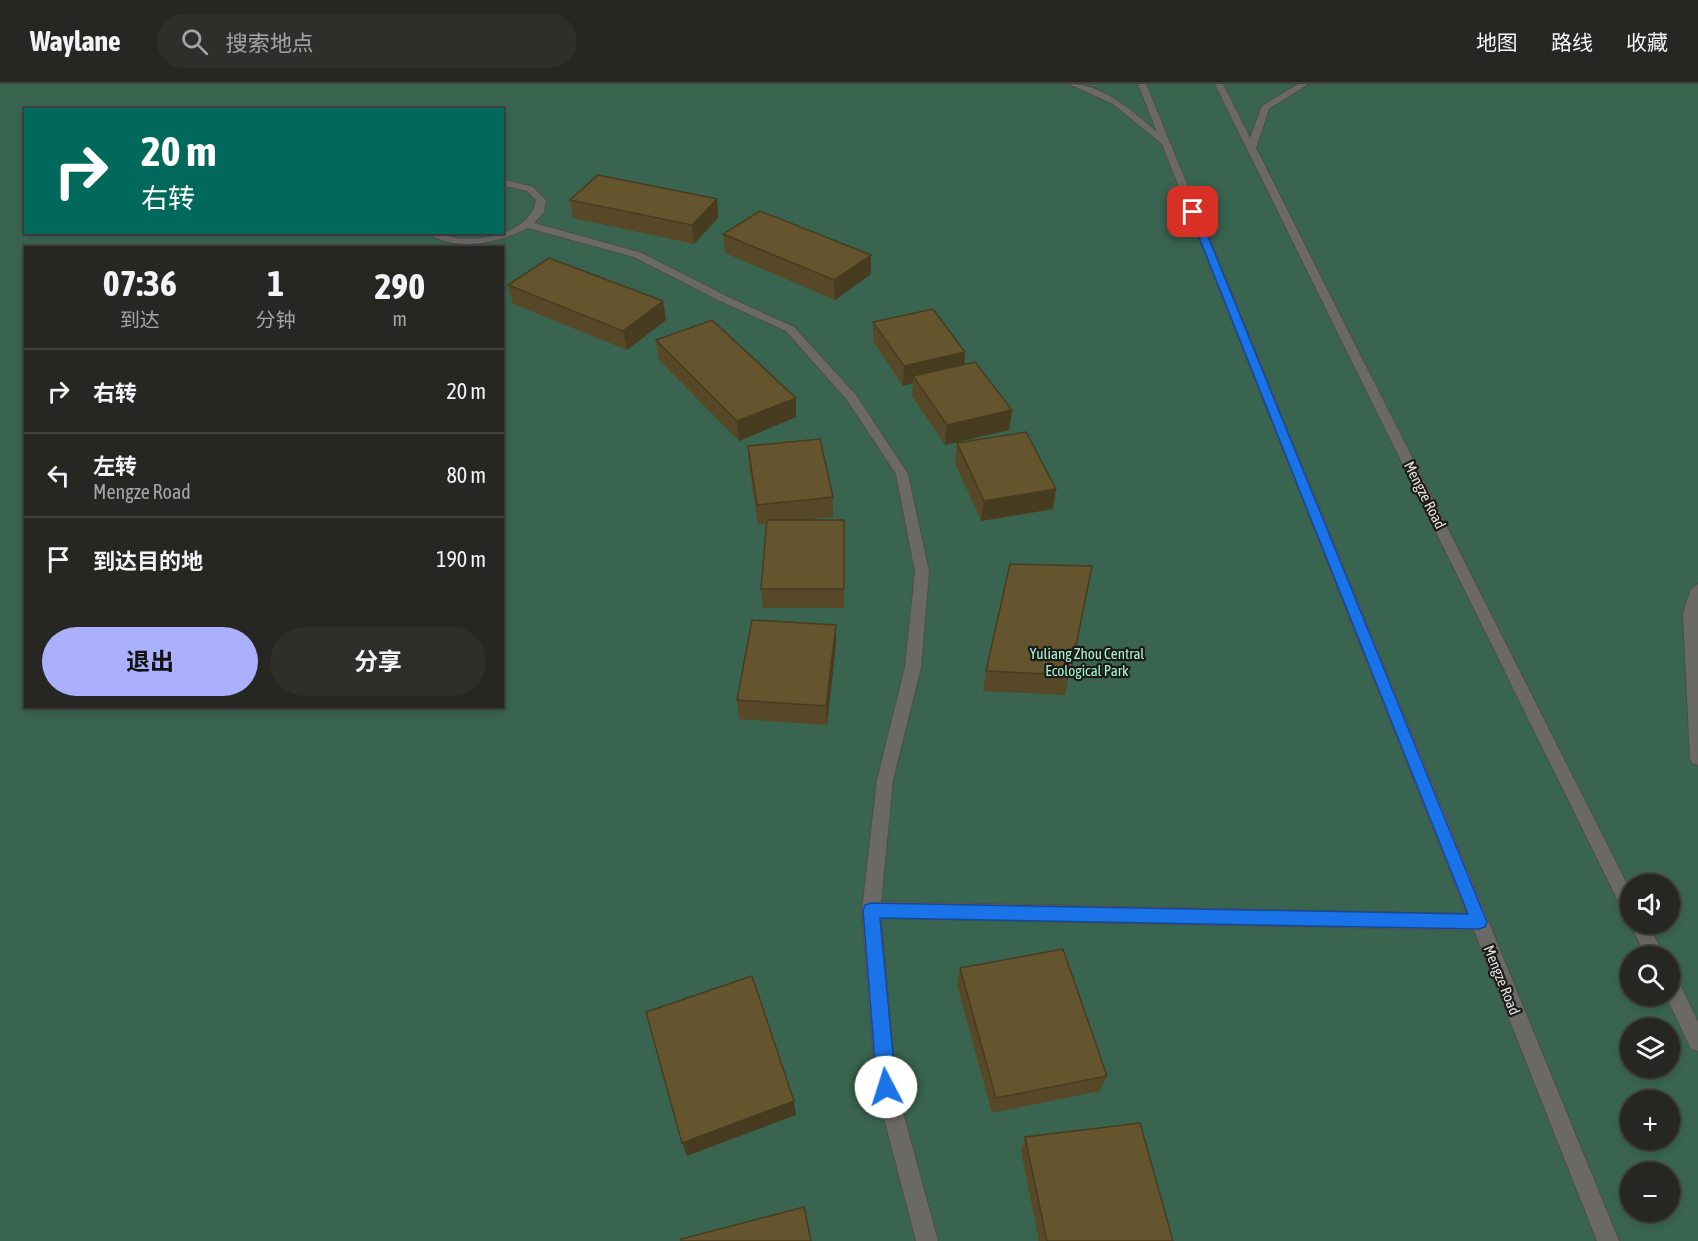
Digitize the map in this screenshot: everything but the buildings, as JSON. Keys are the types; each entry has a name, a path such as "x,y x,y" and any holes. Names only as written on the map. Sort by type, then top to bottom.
{"street":[{"path":"1073,84 1116,102 1166,145"},
{"name":"Mengze Road","path":"1142,84 1608,1241"},
{"name":"Mengze Road","path":"1219,84 1620,887"},
{"path":"1251,149 1265,108 1304,84"},
{"path":"436,234 455,241 475,241 514,233 529,225 539,215 543,205 539,196 530,188 504,182"},
{"path":"529,225 638,255 724,300 790,328 852,398 902,474 922,572 913,668 885,780 871,910 886,1087 927,1241"},
{"path":"1698,589 1690,612 1698,758"},
{"path":"871,910 1479,922"},
{"path":"1680,1005 1698,1042"}],"green space":[{"name":"Yuliang Zhou Central Ecological Park","path":"0,84 1698,84 1698,1241 0,1241"}],"route":[{"path":"886,1087 871,910 1479,922 1193,212"}]}
